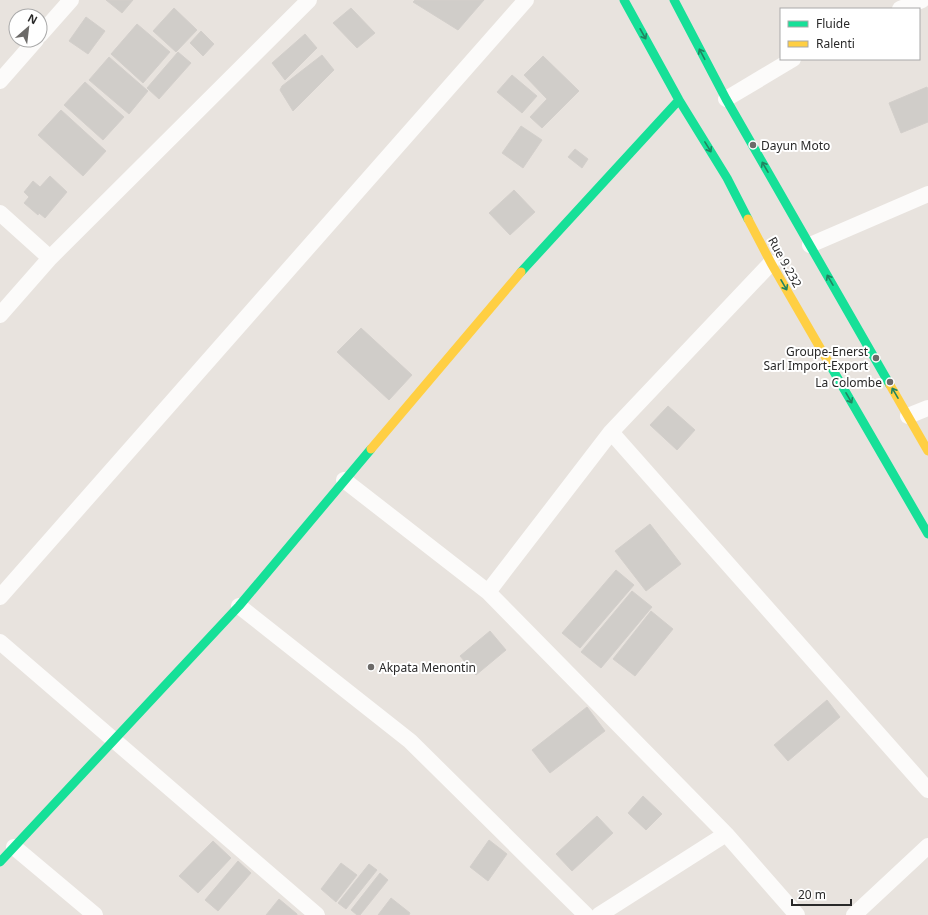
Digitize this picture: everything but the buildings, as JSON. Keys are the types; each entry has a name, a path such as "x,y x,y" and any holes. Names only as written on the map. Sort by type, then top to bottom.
{"street":[{"path":"48,26 71,0"},
{"path":"0,315 50,258 309,0"},
{"path":"0,598 526,0"},
{"name":"Rue 9.232","path":"624,0 679,100 727,178 771,263 928,534"},
{"path":"674,0 726,100 928,451"},
{"path":"902,8 922,0"},
{"path":"0,81 29,48"},
{"path":"726,100 791,60"},
{"path":"0,862 239,606 505,289 679,100"},
{"path":"810,245 928,194"},
{"path":"0,213 50,258"},
{"path":"488,592 612,432 771,263"},
{"path":"908,416 928,408"},
{"path":"612,432 928,790"},
{"path":"344,480 488,592 726,834 797,915"},
{"path":"239,606 410,741 586,915"},
{"path":"0,642 317,915"},
{"path":"599,915 726,834"},
{"path":"854,915 928,846"},
{"path":"14,847 95,915"}],"traffic: fast":[{"path":"624,0 679,100 727,178 748,219"},
{"path":"674,0 726,99 890,385"},
{"path":"521,272 679,100"},
{"path":"830,365 928,534"},
{"path":"0,862 239,606 371,449"}],"traffic: slow":[{"path":"748,219 771,263 830,365"},
{"path":"371,449 521,272"},
{"path":"890,385 928,451"}],"place":[{"name":"Dayun Moto","path":"753,145"},
{"name":"Groupe-Enerst Sarl Import-Export","path":"876,358"},
{"name":"La Colombe","path":"890,382"},
{"name":"Akpata Menontin","path":"371,667"}]}
